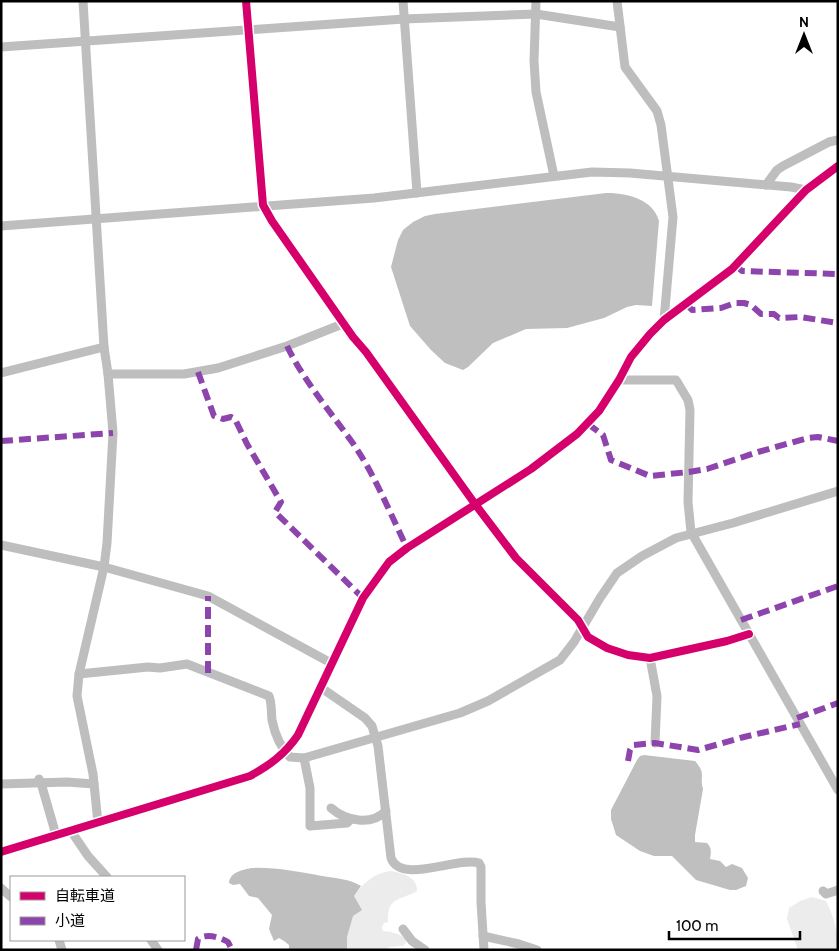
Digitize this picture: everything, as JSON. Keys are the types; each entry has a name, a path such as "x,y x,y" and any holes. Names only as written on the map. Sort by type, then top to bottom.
{"street":[{"path":"83,1 104,347 113,433 104,568 79,674 77,696 94,784 98,823"},
{"path":"246,1 263,205 272,221 344,323 516,558 578,620 588,637 607,648 628,655 650,658 749,634"},
{"path":"403,1 417,193"},
{"path":"536,1 534,61 536,92 554,176"},
{"path":"617,1 625,67 660,117 673,217 664,320"},
{"path":"1,47 404,19 536,14 620,28"},
{"path":"766,185 777,170 788,163 829,142 838,140"},
{"path":"1,852 250,776 275,761 285,752 298,735 363,598 389,562 407,548 531,469 578,434 599,411 640,345 664,320 732,269 806,190 838,166"},
{"path":"1,226 374,198 554,176 611,172 792,187 806,190"},
{"path":"108,374 184,374 212,370 287,346 344,323"},
{"path":"1,373 104,347"},
{"path":"619,380 676,380 688,400 690,410 688,502 691,532 838,790"},
{"path":"79,674 187,664 269,696 273,722 280,746 290,757 304,758 460,712 488,701 560,660 617,574 642,556 691,532 733,523 838,491"},
{"path":"1,545 104,568 208,596 331,663"},
{"path":"650,658 656,696 655,743"},
{"path":"320,687 365,718 372,726 378,746 393,864 407,870 450,865 466,861 479,863 481,867 484,950"},
{"path":"304,758 310,788 310,826 347,823 351,819"},
{"path":"1,784 40,781 94,784"},
{"path":"40,781 56,835"},
{"path":"331,808 339,815 351,819 376,818 386,811"},
{"path":"71,831 88,856 106,876"},
{"path":"823,891 826,894 838,890"},
{"path":"403,929 412,941 425,950"},
{"path":"484,936 537,950"}],"shaded area":[{"path":"606,193 622,194 638,199 645,202 656,213 659,221 652,306 636,305 627,307 604,318 567,328 526,329 493,343 463,370 445,363 410,326 391,267 398,240 403,230 413,222 425,216 435,214"},
{"path":"640,756 695,761 699,766 702,773 703,789 695,842 707,843 709,845 710,859 720,861 726,867 732,864 742,868 748,878 746,886 730,890 696,880 672,856 654,856 640,851 616,835 611,819 611,810 637,760"},
{"path":"251,868 278,869 337,878 361,886 354,896 362,910 353,916 347,937 347,950 289,950 289,945 279,938 274,941 269,929 272,915 258,898 249,896 240,884 233,885 229,883 234,874"},
{"path":"391,871 408,876 417,886 417,891 392,903 388,914 388,922 384,923 382,927 383,931 395,933 406,939 406,943 403,946 389,947 387,950 347,950 347,937 356,902 354,896 370,879"},
{"path":"812,897 826,901 835,925 838,950 798,950 787,919 789,908 800,901"}],"marked path":[{"path":"735,265 742,271 838,274"},
{"path":"686,304 692,310 721,308 735,303 744,303 751,305 761,314 774,314 779,318 800,317 838,323"},
{"path":"287,346 309,383 360,454 375,480 407,548"},
{"path":"198,372 214,416 223,419 231,417 235,419 247,444 281,502 275,512 363,598"},
{"path":"588,424 603,435 611,460 650,476 707,469 808,438 818,437 838,441"},
{"path":"1,441 113,433"},
{"path":"741,620 838,586"},
{"path":"208,596 208,673"},
{"path":"797,718 838,703"},
{"path":"628,761 633,745 655,743 698,750 800,724"},
{"path":"196,950 198,939 209,936 228,942 232,950"}],"cycle path":[{"path":"246,1 263,205 272,221 353,337 366,352 516,558 578,620 588,637 607,648 628,655 650,658 727,641 749,634"},
{"path":"1,852 250,776 277,759 298,735 363,598 389,562 407,548 531,469 577,434 599,411 631,357 650,334 664,320 732,269 806,190 838,166"}]}
